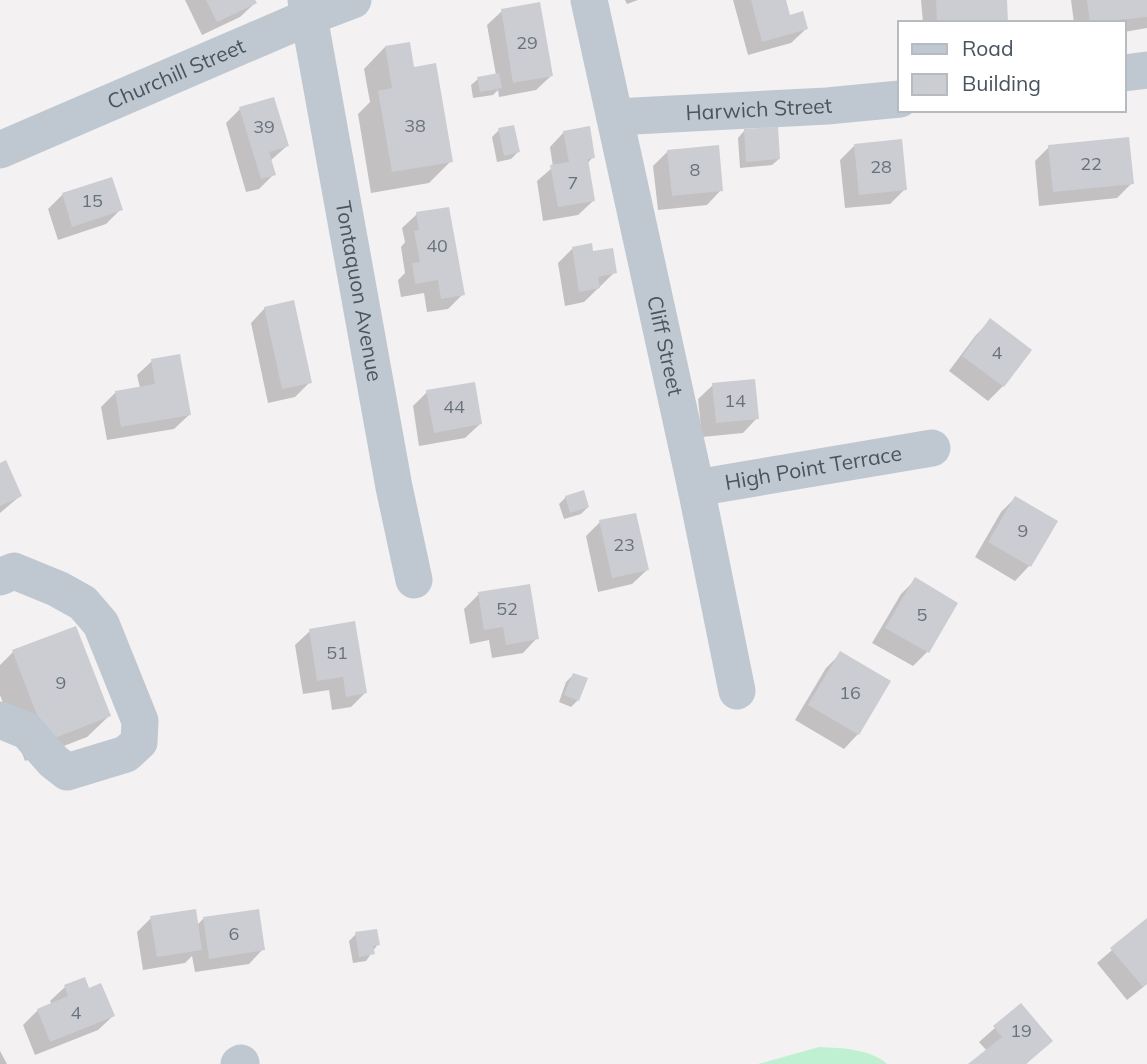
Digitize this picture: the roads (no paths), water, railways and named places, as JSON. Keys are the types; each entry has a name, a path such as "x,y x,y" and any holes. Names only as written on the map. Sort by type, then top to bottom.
{"street":[{"name":"Churchill Street","path":"0,150 308,8 353,0"},
{"name":"Cliff Street","path":"589,0 696,488 737,691"},
{"name":"Tontaquon Avenue","path":"308,8 394,487 414,580"},
{"path":"1126,73 1147,70"},
{"name":"Harwich Street","path":"615,117 827,107 898,99"},
{"name":"High Point Terrace","path":"696,488 932,448"},
{"path":"0,720 27,731 66,772 126,754 139,742 140,721 101,625 83,603 58,589 7,574"}]}
